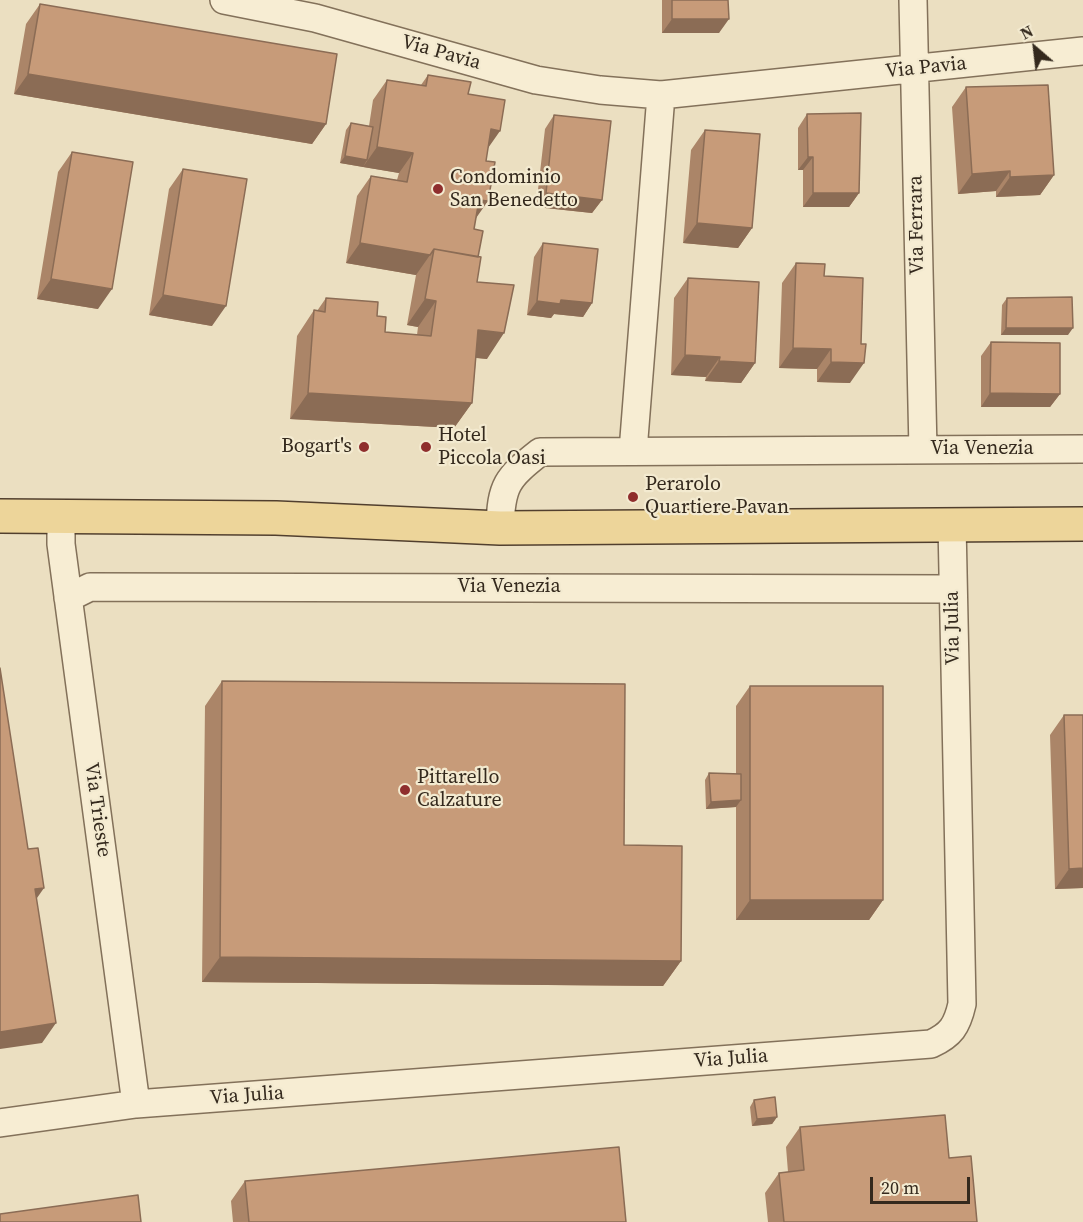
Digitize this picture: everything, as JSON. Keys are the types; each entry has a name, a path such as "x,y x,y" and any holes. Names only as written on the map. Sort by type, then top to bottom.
{"main road":[{"path":"0,516 276,518 500,528 1083,524"}],"street":[{"name":"Via Pavia","path":"224,0 316,9 536,80 600,90 661,95 1083,51"},
{"name":"Via Ferrara","path":"913,0 923,450"},
{"path":"633,451 661,95"},
{"name":"Via Venezia","path":"500,528 503,491 516,471 540,452 1083,449"},
{"name":"Via Trieste","path":"61,516 68,598 136,1104"},
{"name":"Via Julia","path":"0,1123 136,1104 931,1044 946,1037 958,1020 962,1004 952,524"},
{"name":"Via Venezia","path":"68,598 90,587 952,589"}],"building":[{"path":"672,0 728,0 729,19 672,19"},
{"path":"40,4 337,54 326,124 28,74"},
{"name":"Condominio San Benedetto","path":"428,75 471,82 468,94 505,100 500,131 491,129 486,161 495,162 488,201 479,200 474,229 483,231 478,257 434,249 430,255 360,243 371,176 407,182 413,153 377,147 387,80 426,86"},
{"path":"1048,85 1054,175 1010,177 1010,171 972,174 966,87"},
{"path":"861,113 859,193 813,193 813,157 808,157 807,114"},
{"path":"554,115 611,121 602,200 546,193"},
{"path":"351,123 373,127 367,160 345,156"},
{"path":"705,130 760,134 752,228 697,223"},
{"path":"72,152 133,162 112,289 51,279"},
{"path":"183,169 247,179 226,306 163,295"},
{"path":"543,243 598,249 592,303 561,300 560,304 537,301"},
{"path":"434,249 481,257 477,282 514,285 504,333 478,330 472,403 308,393 314,310 325,312 326,298 378,302 377,316 386,317 385,332 431,336 436,301 425,299"},
{"path":"796,263 825,264 824,276 863,278 861,344 866,344 864,363 831,362 831,349 793,348"},
{"path":"688,278 759,282 755,363 719,361 720,357 685,355"},
{"path":"1072,297 1073,328 1006,328 1007,298"},
{"path":"991,342 1060,343 1060,394 990,393"},
{"path":"0,668 28,849 38,848 44,888 35,889 56,1023 0,1032"},
{"name":"Pittarello Calzature","path":"222,681 625,684 624,845 682,846 681,961 220,957"},
{"path":"750,686 883,686 883,900 750,900"},
{"path":"1064,715 1083,715 1083,868 1069,869"},
{"path":"709,773 741,774 741,800 711,802"},
{"path":"775,1097 777,1117 757,1119 754,1100"},
{"path":"945,1115 949,1158 971,1156 977,1222 784,1222 779,1173 804,1170 800,1127"},
{"path":"619,1147 626,1222 249,1222 245,1181"},
{"path":"138,1195 141,1222 0,1222 0,1214"}],"place":[{"name":"Condominio San Benedetto","path":"438,189"},
{"name":"Bogart's","path":"364,447"},
{"name":"Hotel Piccola Oasi","path":"426,447"},
{"name":"Perarolo Quartiere Pavan","path":"633,497"},
{"name":"Pittarello Calzature","path":"405,790"}]}
